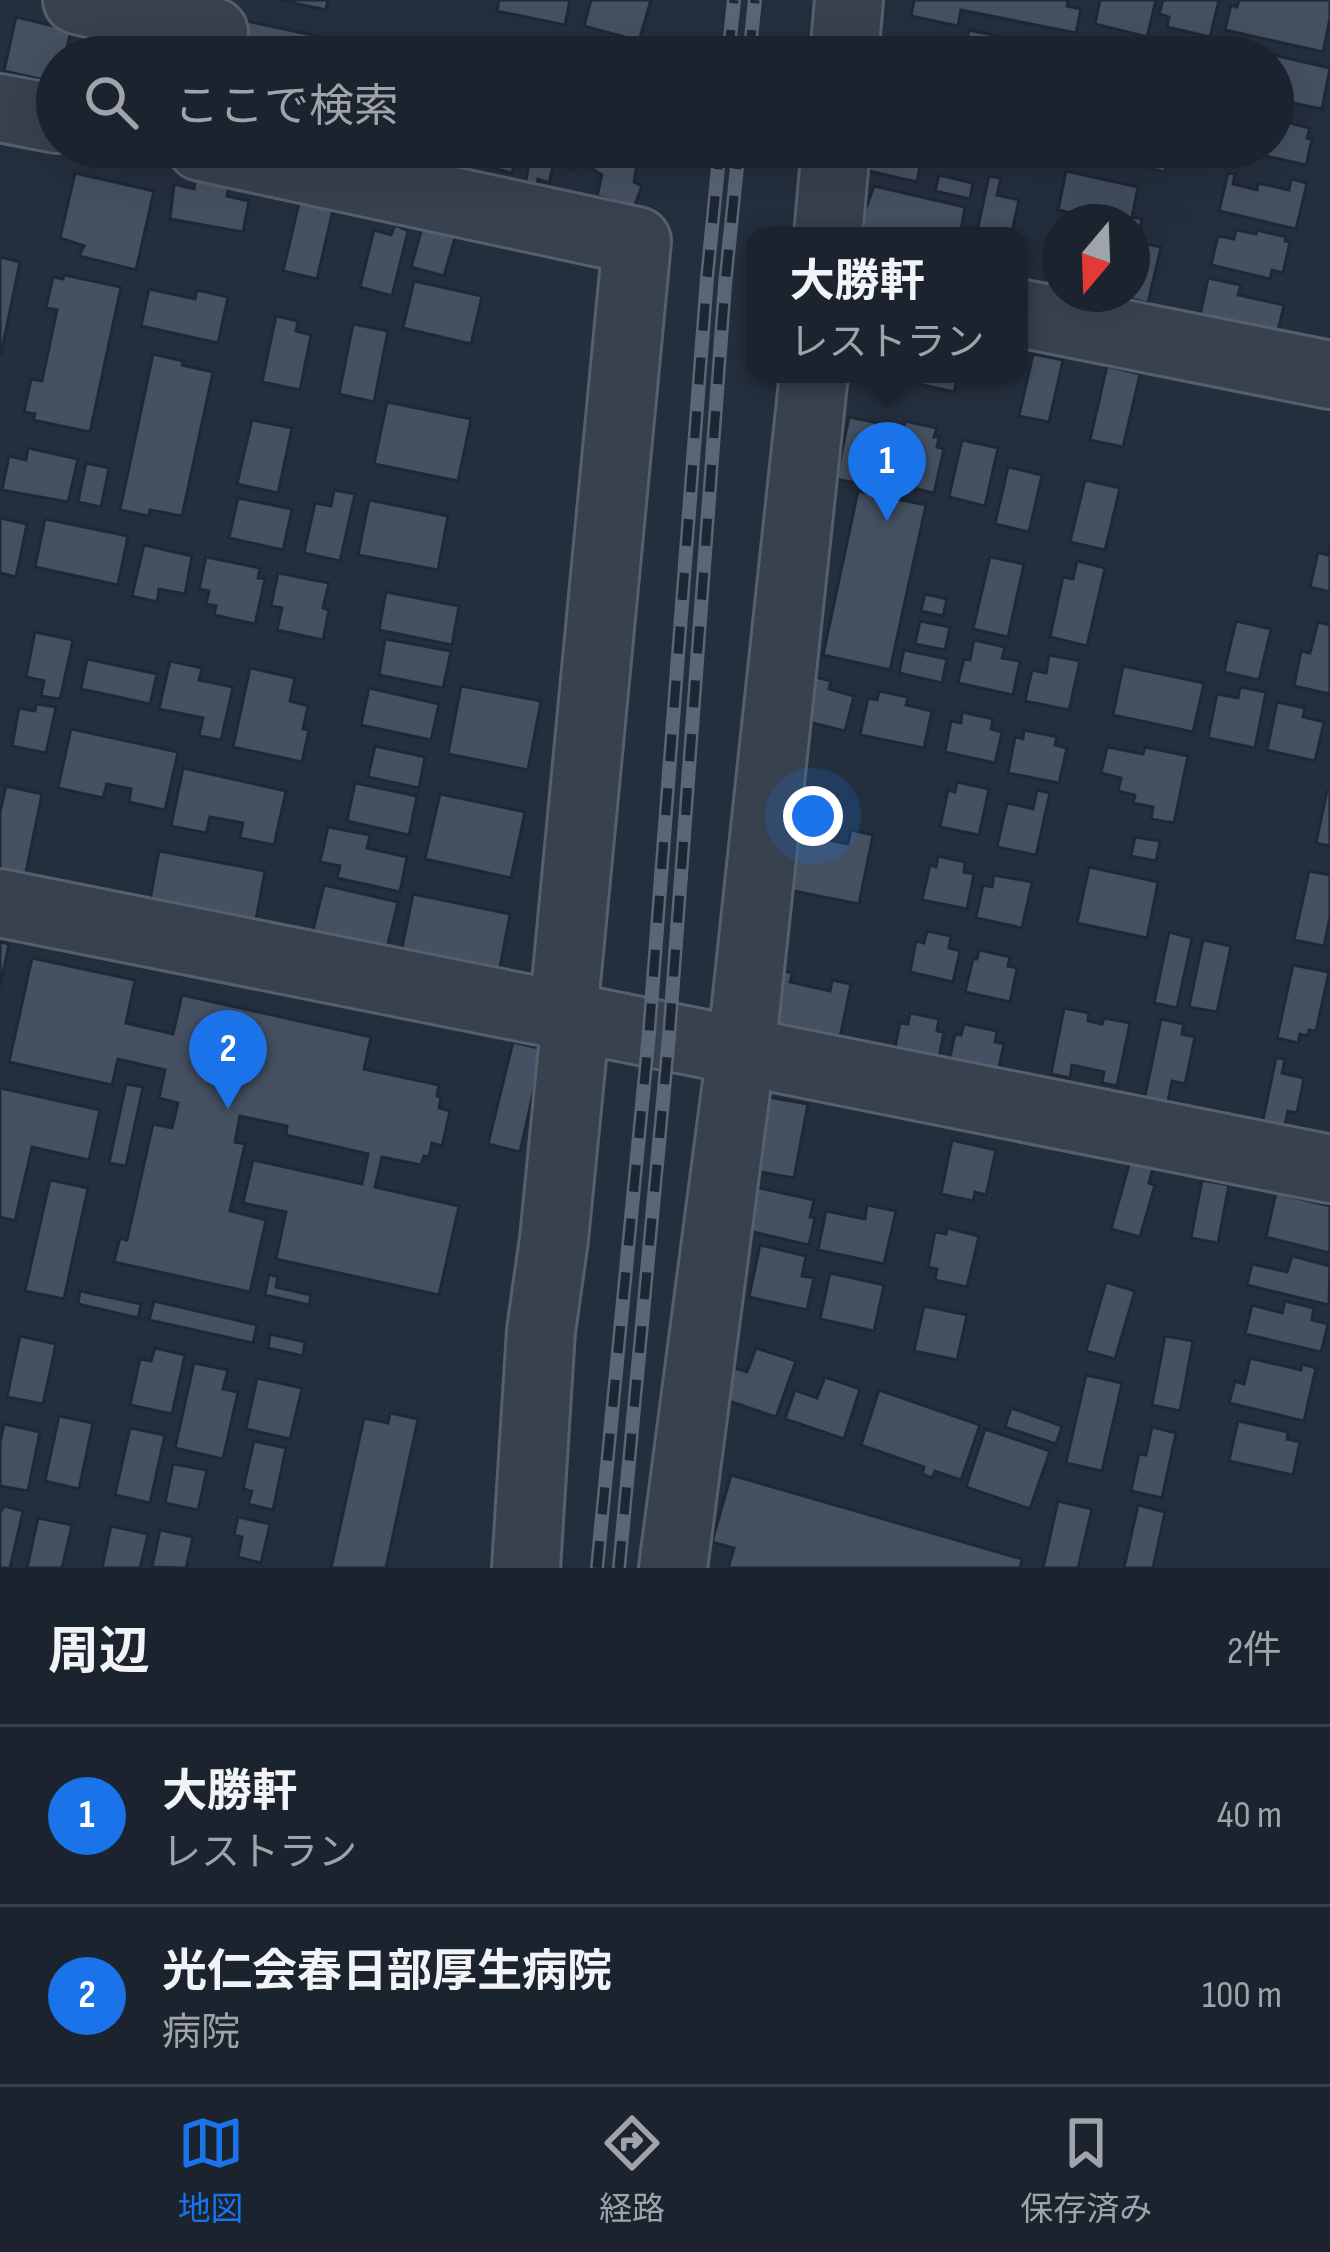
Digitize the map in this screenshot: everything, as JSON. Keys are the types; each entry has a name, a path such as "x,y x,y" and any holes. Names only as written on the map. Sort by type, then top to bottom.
{"street":[{"path":"76,0 215,30"},
{"path":"846,36 849,0"},
{"path":"0,108 36,115"},
{"path":"298,168 637,241 554,1239 541,1331 526,1568"},
{"path":"829,227 834,168"},
{"path":"1028,315 1330,376"},
{"path":"673,1568 741,1052 813,383"},
{"path":"0,903 1330,1169"}],"building":[{"path":"279,0 328,0 326,10"},
{"path":"499,0 570,0 565,25 497,11"},
{"path":"591,0 651,0 640,36 584,26"},
{"path":"914,0 1068,0 1067,6 1081,9 1076,33 961,10 958,26 911,16"},
{"path":"1100,0 1156,0 1147,36 1095,24"},
{"path":"1163,0 1219,0 1210,36 1167,27 1169,17 1159,14"},
{"path":"1239,0 1330,0 1323,52 1294,45 1294,36 1252,36 1225,30 1231,5 1237,7"},
{"path":"16,17 71,30 70,36 36,36 36,78 4,71"},
{"path":"232,18 317,36 228,36"},
{"path":"969,30 998,36 968,36"},
{"path":"1294,60 1330,68 1322,109 1294,103"},
{"path":"1294,124 1310,128 1306,165 1294,162"},
{"path":"528,168 553,168 549,183 538,179 536,188 525,185"},
{"path":"591,168 636,168 634,182 642,186 634,207 597,196 602,175"},
{"path":"864,168 920,168 917,182"},
{"path":"1066,171 1138,187 1135,204 1059,204"},
{"path":"75,173 154,191 136,270 79,256 84,246 60,238"},
{"path":"1228,173 1235,174 1233,184 1257,190 1258,183 1289,190 1291,179 1307,183 1296,229 1219,211"},
{"path":"939,175 973,183 970,199 935,191"},
{"path":"196,176 229,184 227,196 249,201 243,232 170,219 174,184 194,189"},
{"path":"989,176 1001,178 997,195 1019,200 1013,227 978,227"},
{"path":"874,186 965,207 962,227 864,227 861,222"},
{"path":"299,203 333,210 317,279 283,271"},
{"path":"395,225 408,231 392,296 360,287 374,230 391,235"},
{"path":"423,225 456,234 444,276 411,267"},
{"path":"1236,230 1286,237 1290,242 1283,273 1272,270 1270,279 1211,265 1218,236 1234,239"},
{"path":"1150,245 1161,247 1150,294"},
{"path":"0,257 20,262 1,354 0,354"},
{"path":"64,275 121,287 90,432 33,420 35,414 24,412 31,379 42,381 57,310 46,308 53,277 63,279"},
{"path":"1208,278 1241,285 1238,295 1284,305 1276,339 1199,321"},
{"path":"414,281 482,296 471,344 403,328"},
{"path":"149,289 195,299 197,290 228,297 218,343 141,326"},
{"path":"276,316 298,321 296,331 311,335 300,390 262,382"},
{"path":"353,324 388,331 374,402 339,394"},
{"path":"153,354 213,372 182,516 120,510"},
{"path":"1033,354 1063,360 1049,422 1019,416"},
{"path":"1107,366 1140,374 1123,447 1090,440"},
{"path":"918,383 956,383 954,392"},
{"path":"387,402 471,419 458,481 374,464"},
{"path":"849,417 893,426 879,488 836,479"},
{"path":"252,420 292,428 278,493 237,484"},
{"path":"905,421 937,428 937,447 944,449 934,493 891,483"},
{"path":"962,440 998,448 985,506 949,497"},
{"path":"28,448 78,459 68,502 2,490 9,456 26,460"},
{"path":"86,463 109,468 101,507 78,502"},
{"path":"1008,467 1042,475 1029,532 995,524"},
{"path":"1085,480 1120,488 1105,550 1070,542"},
{"path":"334,490 355,494 340,561 304,553 315,503 331,506"},
{"path":"858,491 926,505 890,670 823,655"},
{"path":"238,498 292,509 283,550 229,538"},
{"path":"369,500 448,516 438,570 358,555"},
{"path":"0,518 27,524 16,577 0,573"},
{"path":"45,519 128,536 118,585 35,567"},
{"path":"144,545 192,556 185,594 159,589 157,602 132,596"},
{"path":"1330,545 1330,592 1310,587 1318,552 1328,555"},
{"path":"206,557 260,568 258,578 265,579 255,624 214,615 216,606 206,604 209,591 199,589"},
{"path":"990,557 1024,564 1008,637 973,629"},
{"path":"1077,561 1105,568 1087,646 1050,637 1063,577 1073,579"},
{"path":"278,573 329,583 323,640 277,630 282,608 271,606"},
{"path":"386,592 459,606 452,645 379,630"},
{"path":"925,594 947,599 943,616 921,611"},
{"path":"920,621 950,627 945,650 915,644"},
{"path":"1236,621 1271,629 1259,680 1224,672"},
{"path":"1318,622 1330,625 1330,694 1294,686 1301,651 1310,653"},
{"path":"35,632 73,640 60,699 41,696 44,681 26,677"},
{"path":"385,639 451,651 443,688 379,675"},
{"path":"974,640 1005,647 1002,658 1020,661 1013,695 958,683"},
{"path":"904,650 947,659 942,683 899,673"},
{"path":"1049,655 1080,661 1069,710 1025,701 1032,670 1046,673"},
{"path":"87,659 157,674 150,704 81,689"},
{"path":"170,661 202,668 199,680 233,687 221,740 199,736 203,718 159,709"},
{"path":"1123,666 1204,683 1193,732 1113,715"},
{"path":"250,668 295,678 290,701 308,706 302,762 233,747"},
{"path":"804,674 831,681 829,689 854,696 845,731 784,716"},
{"path":"461,686 541,701 528,770 448,754"},
{"path":"1240,687 1266,692 1255,748 1208,738 1217,694 1238,698"},
{"path":"369,688 439,704 431,740 361,725"},
{"path":"879,691 908,697 906,705 932,711 924,748 860,735 868,698 877,700"},
{"path":"1277,702 1305,708 1303,717 1324,722 1315,761 1267,750"},
{"path":"36,704 56,707 46,753 12,746 19,708 35,711"},
{"path":"962,712 993,719 991,729 1002,732 995,763 945,752 951,721 961,723"},
{"path":"71,729 178,752 165,810 129,802 131,789 107,784 103,798 58,788"},
{"path":"1024,730 1057,737 1055,745 1067,748 1059,783 1008,773 1015,737 1023,739"},
{"path":"375,746 425,757 419,788 368,777"},
{"path":"1107,747 1143,754 1145,747 1188,756 1174,823 1151,819 1153,807 1133,803 1135,795 1118,791 1121,778 1101,773"},
{"path":"183,768 286,791 274,845 240,838 243,823 210,817 206,833 171,826"},
{"path":"957,782 989,789 979,835 940,827 948,790 955,792"},
{"path":"355,783 417,796 409,835 347,821"},
{"path":"6,786 42,794 24,882 0,877 0,812"},
{"path":"1037,790 1050,793 1036,855 997,847 1007,803 1033,809"},
{"path":"1330,792 1330,846 1316,843"},
{"path":"440,794 525,812 511,878 425,859"},
{"path":"787,817 808,822 805,835 848,844 851,830 873,835 859,904 773,887"},
{"path":"328,827 370,835 367,848 407,857 400,892 337,878 340,866 320,862"},
{"path":"1135,837 1160,841 1156,861 1131,856"},
{"path":"159,851 265,871 255,925 149,905"},
{"path":"938,856 965,862 964,872 974,874 967,909 922,900 930,865 936,867"},
{"path":"1089,867 1158,882 1147,938 1077,923"},
{"path":"1309,871 1330,875 1324,946 1294,940"},
{"path":"994,875 1032,882 1022,928 976,918 983,885 992,887"},
{"path":"324,885 398,902 385,956 311,939"},
{"path":"413,894 510,914 499,973 401,953"},
{"path":"927,931 951,936 949,948 960,951 953,982 910,972 916,941 924,943"},
{"path":"1169,932 1192,938 1177,1008 1154,1003"},
{"path":"1203,940 1231,946 1217,1012 1189,1007"},
{"path":"0,942 9,944 0,987"},
{"path":"979,950 1010,957 1008,966 1017,968 1010,1002 965,992"},
{"path":"32,958 135,980 126,1023 173,1034 182,995 371,1037 364,1069 439,1085 439,1108 450,1111 442,1146 432,1143 421,1165 382,1157 375,1187 459,1206 439,1295 276,1259 286,1212 243,1203 253,1160 362,1184 368,1154 286,1135 287,1126 240,1116 235,1142 245,1144 230,1211 266,1220 250,1292 114,1262 120,1238 127,1240 153,1124 172,1128 178,1103 159,1098 165,1070 118,1059 112,1085 9,1062"},
{"path":"1293,965 1329,972 1316,1031 1300,1034 1298,1043 1277,1038"},
{"path":"773,969 793,973 790,982 830,991 832,980 851,984 838,1047 760,1031"},
{"path":"1064,1008 1089,1013 1088,1021 1102,1024 1104,1018 1130,1023 1117,1086 1102,1083 1104,1072 1072,1065 1070,1078 1051,1074"},
{"path":"910,1013 939,1019 937,1031 944,1032 937,1067 893,1057 900,1023 908,1024"},
{"path":"1161,1019 1184,1024 1182,1034 1195,1037 1185,1084 1172,1081 1167,1106 1144,1101"},
{"path":"964,1024 997,1031 995,1042 1004,1044 997,1076 948,1066 955,1034 961,1035"},
{"path":"513,1042 543,1049 520,1152 488,1144"},
{"path":"1276,1058 1285,1059 1282,1073 1304,1078 1297,1113 1288,1111 1283,1134 1261,1129"},
{"path":"126,1084 143,1087 126,1166 109,1163"},
{"path":"0,1088 100,1110 89,1160 32,1147 15,1221 0,1217"},
{"path":"768,1097 808,1104 794,1178 755,1171"},
{"path":"952,1140 996,1150 986,1195 975,1192 973,1201 941,1194"},
{"path":"1130,1161 1153,1167 1149,1183 1155,1185 1140,1237 1111,1229"},
{"path":"50,1180 88,1188 64,1299 25,1291"},
{"path":"1202,1180 1229,1185 1218,1243 1191,1238"},
{"path":"755,1187 814,1200 809,1245 745,1230"},
{"path":"1276,1193 1330,1206 1330,1253 1266,1237"},
{"path":"867,1205 896,1211 884,1264 818,1250 826,1211 865,1219"},
{"path":"947,1228 979,1236 967,1287 935,1280 937,1269 928,1267 935,1232 946,1234"},
{"path":"760,1245 806,1256 802,1276 814,1278 807,1310 749,1297"},
{"path":"1292,1256 1330,1266 1329,1305 1247,1285 1252,1264 1287,1272"},
{"path":"830,1273 884,1285 874,1331 820,1319"},
{"path":"269,1274 278,1277 276,1287 311,1295 309,1305 265,1295"},
{"path":"1106,1282 1135,1291 1115,1359 1086,1351"},
{"path":"80,1291 141,1304 138,1318 78,1304"},
{"path":"154,1301 257,1325 253,1343 149,1320"},
{"path":"1285,1301 1314,1308 1312,1320 1328,1324 1321,1352 1245,1334 1252,1305 1282,1313"},
{"path":"924,1306 967,1315 957,1360 914,1351"},
{"path":"270,1334 305,1342 303,1356 268,1348"},
{"path":"20,1336 56,1344 43,1404 7,1397"},
{"path":"1165,1336 1193,1341 1180,1411 1152,1405"},
{"path":"155,1348 185,1355 172,1414 130,1405 140,1359 151,1361"},
{"path":"756,1348 796,1361 776,1417 717,1397 728,1366 747,1372"},
{"path":"1250,1358 1301,1370 1302,1364 1316,1368 1304,1421 1229,1403 1235,1381 1244,1384"},
{"path":"194,1363 228,1370 223,1389 238,1392 223,1459 175,1448"},
{"path":"1086,1375 1122,1383 1102,1471 1066,1463"},
{"path":"825,1377 860,1389 844,1439 785,1419 795,1390 817,1398"},
{"path":"257,1378 302,1388 290,1439 246,1429"},
{"path":"879,1390 980,1425 961,1480 935,1471 932,1478 922,1474 924,1467 861,1445"},
{"path":"1011,1408 1062,1426 1056,1444 1005,1427"},
{"path":"390,1413 418,1419 386,1568 331,1568 364,1418 388,1423"},
{"path":"59,1416 93,1423 79,1489 45,1481"},
{"path":"1238,1421 1288,1432 1287,1439 1300,1442 1293,1475 1229,1461"},
{"path":"4,1424 40,1432 28,1491 0,1486"},
{"path":"1152,1427 1176,1433 1162,1498 1131,1491 1139,1454 1146,1455"},
{"path":"130,1428 165,1435 150,1503 115,1495"},
{"path":"985,1429 1050,1451 1030,1509 966,1487"},
{"path":"254,1441 286,1448 273,1510 248,1504 252,1491 243,1489"},
{"path":"173,1464 207,1470 198,1510 165,1503"},
{"path":"731,1475 1022,1559 1020,1568 728,1568 734,1548 712,1542"},
{"path":"1058,1501 1092,1509 1078,1568 1043,1568"},
{"path":"1138,1505 1165,1512 1153,1568 1124,1568"},
{"path":"4,1506 23,1511 10,1568 0,1568"},
{"path":"238,1517 270,1524 261,1563 238,1557 242,1537 234,1535"},
{"path":"38,1518 72,1525 62,1568 27,1568"},
{"path":"111,1526 148,1534 140,1568 102,1568"},
{"path":"160,1530 193,1537 186,1568 152,1567"}],"railway":[{"path":"730,36 734,0"},
{"path":"751,36 755,0"},
{"path":"597,1568 649,1033 718,168"},
{"path":"619,1568 669,1037 737,168"}],"place":[{"name":"大勝軒","path":"887,521"},
{"name":"光仁会春日部厚生病院","path":"228,1109"}]}
